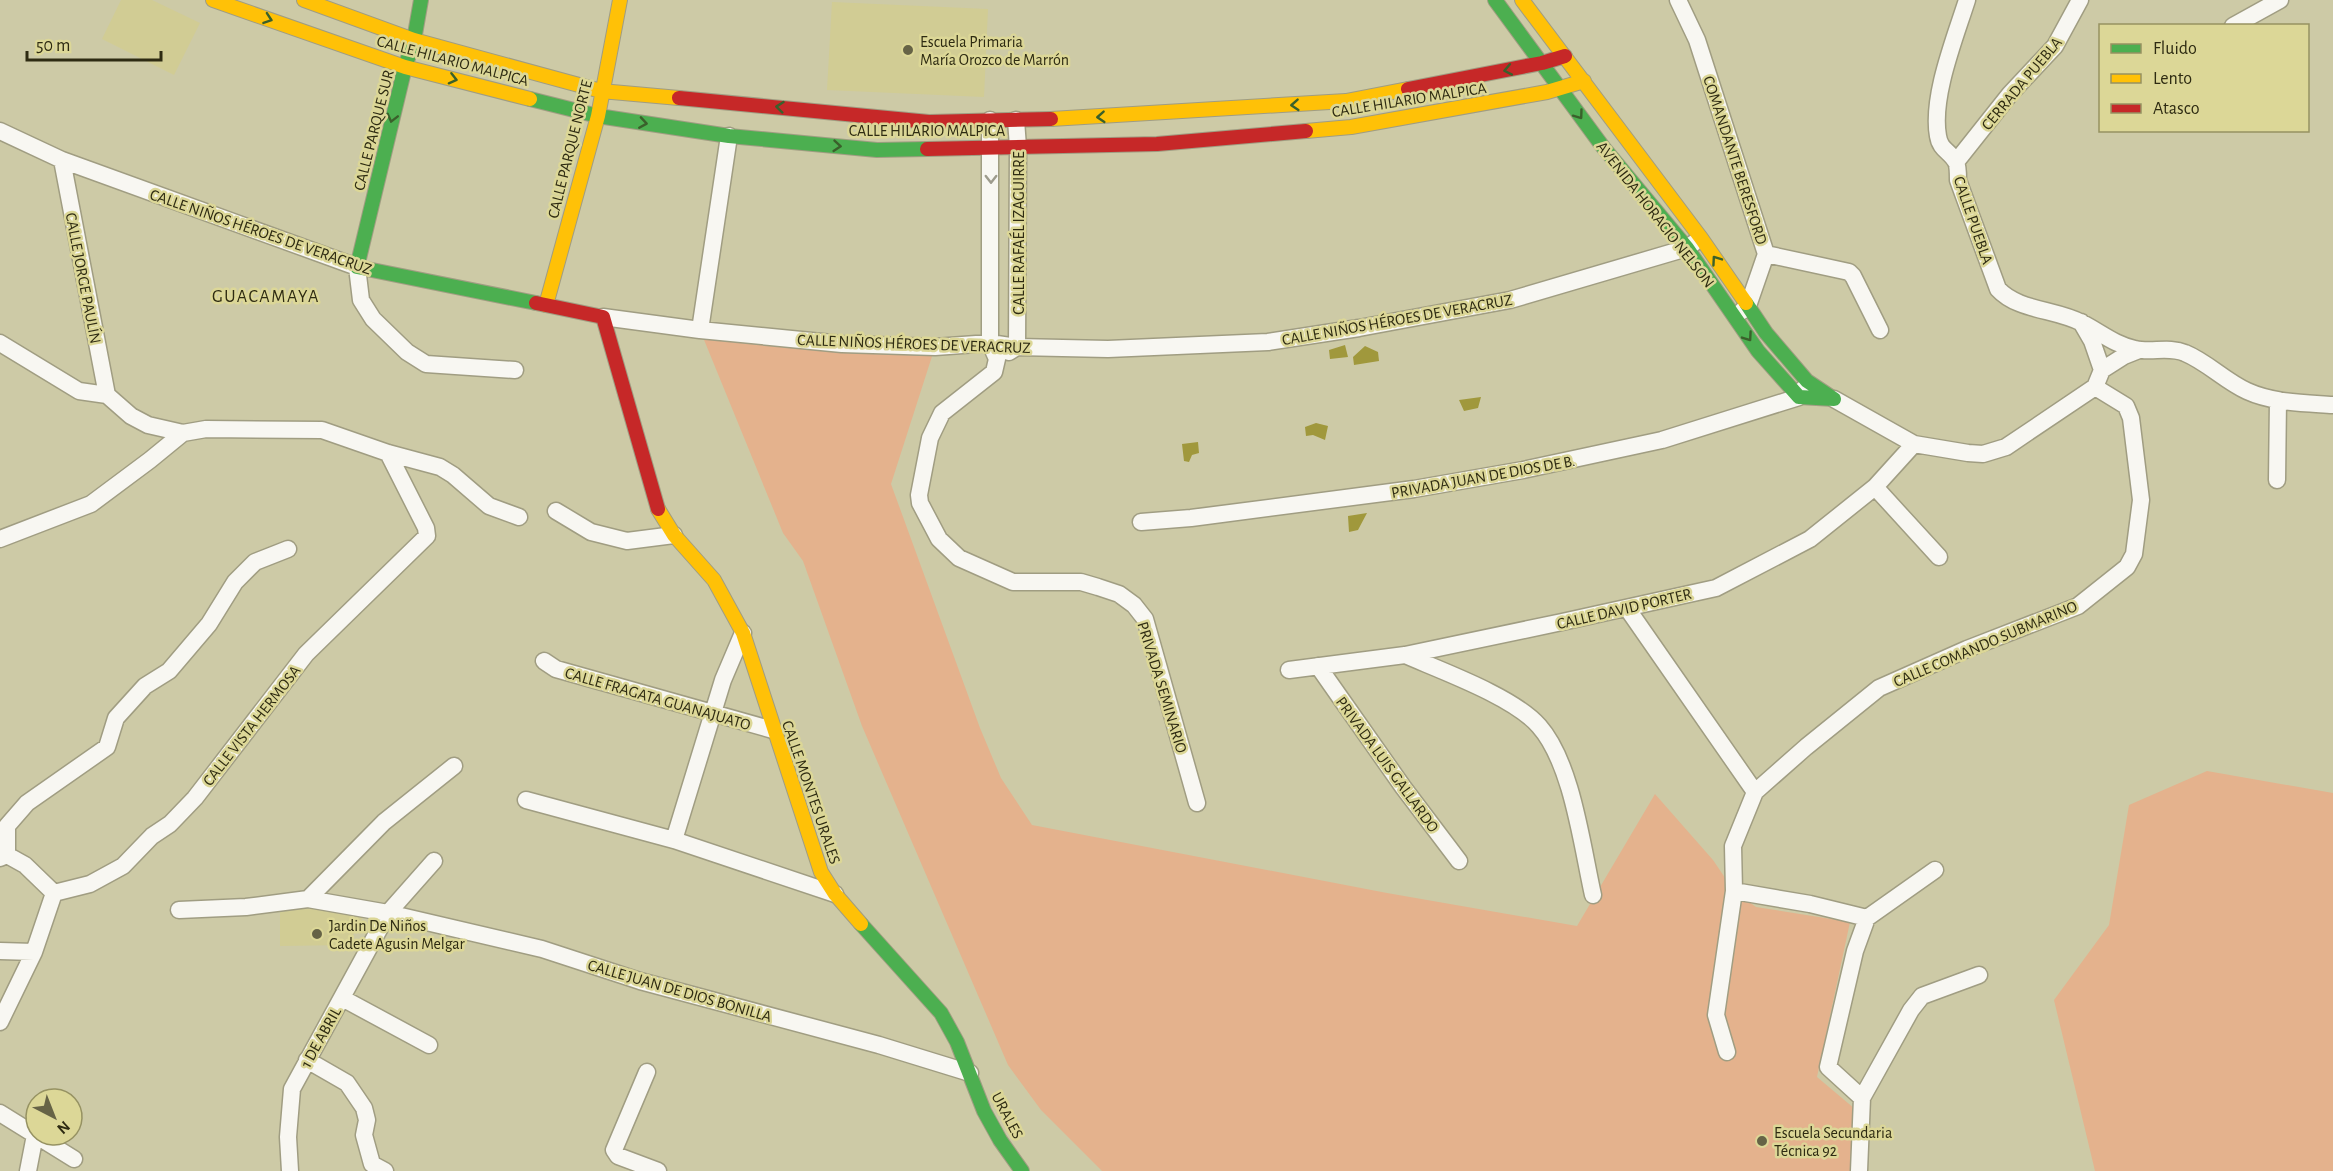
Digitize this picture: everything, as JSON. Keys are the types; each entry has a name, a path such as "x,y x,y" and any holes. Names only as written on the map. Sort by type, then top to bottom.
{"street":[{"name":"CALLE HILARIO MALPICA","path":"213,0 405,67 598,116 729,136 877,150 1156,144 1351,127 1560,89 1584,81"},
{"name":"CALLE HILARIO MALPICA","path":"304,0 414,40 601,91 929,122 1016,120 1346,101 1542,63 1565,56"},
{"name":"CALLE PARQUE SUR","path":"357,267 405,67 414,40 421,0"},
{"name":"CALLE PARQUE NORTE","path":"546,305 598,116 620,0"},
{"name":"AVENIDA HORACIO NELSON","path":"1495,0 1603,147 1694,243 1748,306 1766,333 1807,381 1834,399 1914,444 1983,454 2006,447 2095,387"},
{"name":"AVENIDA HORACIO NELSON","path":"1522,0 1584,81 1694,243 1735,318 1758,351 1799,397 1834,399"},
{"name":"COMANDANTE BERESFORD","path":"1678,0 1697,40 1766,254 1748,306 1735,318"},
{"name":"CALLE PUEBLA","path":"1967,0 1946,66 1936,120 1941,145 1956,162 1958,180 1998,288 2004,295 2015,301 2080,322 2121,346 2139,350"},
{"name":"CERRADA PUEBLA","path":"1956,162 2010,94 2055,46 2080,0"},
{"path":"2237,24 2280,0"},
{"name":"CALLE RAFAÉL IZAGUIRRE","path":"990,120 990,343"},
{"name":"CALLE RAFAÉL IZAGUIRRE","path":"1016,120 1018,147 1017,346"},
{"name":"CALLE NIÑOS HÉROES DE VERACRUZ","path":"0,131 62,160 357,267 603,317 700,330 842,344 935,347 990,343 1108,350 1257,342 1348,330 1510,300 1694,243"},
{"path":"700,330 729,136"},
{"name":"CALLE JORGE PAULÍN","path":"62,160 107,395"},
{"path":"1766,254 1849,272 1880,330"},
{"path":"357,267 361,300 373,319 407,352 426,364 515,370"},
{"path":"556,511 591,532 627,541 674,535 658,509 603,317"},
{"path":"2080,322 2092,341 2102,370"},
{"path":"0,343 79,391 107,395 131,416 148,425 183,433 206,429 322,430 388,453 440,467 453,475 489,506 519,517"},
{"path":"990,343 997,359"},
{"name":"PRIVADA SEMINARIO","path":"1017,346 997,359 994,372 942,413 930,438 919,495 920,503 939,539 958,558 983,570 1013,582 1081,582 1119,594 1134,605 1145,620 1197,803"},
{"path":"2095,387 2102,370 2124,356 2139,350 2155,349 2184,352 2248,392 2278,400 2333,405"},
{"path":"1799,397 1807,381"},
{"name":"CALLE COMANDO SUBMARINO","path":"1726,1052 1716,1015 1734,891 1733,846 1755,792 1806,747 1880,688 1967,649 2078,606 2127,567 2134,554 2141,500 2131,418 2126,406 2095,387"},
{"name":"PRIVADA JUAN DE DIOS DE B.","path":"1141,522 1191,518 1380,494 1524,470 1662,440 1799,397"},
{"path":"2277,480 2278,400"},
{"path":"0,539 91,504 183,433"},
{"name":"CALLE DAVID PORTER","path":"1288,670 1406,655 1716,588 1810,539 1875,487 1914,444"},
{"name":"CALLE VISTA HERMOSA","path":"54,893 90,884 123,866 152,836 170,824 195,798 306,654 427,536 426,528 388,453"},
{"path":"1875,487 1939,557"},
{"name":"CALLE MONTES URALES","path":"674,535 714,580 743,633 821,872 835,894 941,1013 970,1073"},
{"path":"0,1022 34,952 54,893 25,865 3,856 7,826 27,803 107,747 116,718 145,686 169,671 209,624 235,582 255,562 288,549"},
{"path":"1628,608 1755,792"},
{"path":"674,840 723,680 743,633"},
{"path":"1406,655 1508,702 1538,724 1548,737 1570,792 1593,895"},
{"name":"CALLE FRAGATA GUANAJUATO","path":"544,661 556,669 773,730"},
{"name":"PRIVADA LUIS GALLARDO","path":"1318,666 1403,787 1459,861"},
{"path":"308,899 384,822 454,766"},
{"path":"526,800 674,840 835,894"},
{"name":"1 DE ABRIL","path":"290,1171 288,1137 292,1089 388,913 434,861"},
{"path":"1862,1098 1828,1067 1855,951 1867,918 1935,870"},
{"path":"1734,891 1810,903 1867,918"},
{"name":"CALLE JUAN DE DIOS BONILLA","path":"180,910 246,907 308,899 388,913 542,949 640,981 868,1042 970,1073"},
{"path":"0,951 34,952"},
{"path":"1859,1171 1862,1098 1911,1010 1922,996 1979,975"},
{"path":"342,998 429,1045"},
{"path":"306,1060 347,1083 364,1108 367,1120 364,1135 372,1164 385,1171"},
{"path":"647,1072 614,1150 615,1153 658,1171"},
{"name":"URALES","path":"970,1073 984,1111 1000,1140 1022,1171"},
{"path":"0,1113 24,1128"},
{"path":"28,1171 33,1147"},
{"path":"54,1147 74,1159"}],"shaded area":[{"path":"121,0 152,0 200,23 174,75 102,39"},
{"name":"Escuela Primaria María Orozco de Marrón","path":"832,2 988,9 984,97 827,90"},
{"path":"700,330 935,347 891,484 980,728 1001,778 1032,825 1387,893 1577,926 1655,794 1713,860 1734,891 1756,907 1850,922 1817,1077 1855,1109 1854,1171 1102,1171 1041,1110 1008,1065 862,726 803,561 783,533"},
{"path":"1345,345 1348,357 1330,359 1329,350"},
{"path":"1365,346 1378,352 1379,361 1354,365 1353,357"},
{"path":"1481,397 1478,408 1464,411 1459,400"},
{"path":"1316,423 1328,426 1325,440 1313,435 1306,436 1305,427"},
{"path":"1198,442 1199,453 1192,455 1189,462 1184,461 1182,444"},
{"path":"1367,513 1358,530 1349,532 1348,516"},
{"path":"2207,771 2333,793 2333,1171 2095,1171 2054,1000 2109,925 2129,805"},
{"name":"Jardin De Niños Cadete Agusin Melgar","path":"280,904 366,912 347,945 280,946"}],"traffic: fast":[{"path":"421,0 414,40 405,67 357,267 536,303"},
{"path":"1495,0 1603,147 1687,248 1758,351 1799,397 1834,399"},
{"path":"530,99 598,116 729,136 877,150 927,149"},
{"path":"1746,303 1766,333 1807,381 1834,399"},
{"path":"861,924 941,1013 957,1042 984,1111 1000,1140 1022,1171"}],"traffic: slow":[{"path":"213,0 405,67 530,99"},
{"path":"304,0 414,40 601,91 679,98"},
{"path":"546,305 598,116 620,0"},
{"path":"1522,0 1701,238 1746,303"},
{"path":"1306,131 1351,127 1547,92 1584,81"},
{"path":"1051,119 1346,101 1408,89"},
{"path":"658,509 674,535 714,580 743,633 821,872 835,894 861,924"}],"traffic: jam":[{"path":"1408,89 1542,63 1565,56"},
{"path":"679,98 929,122 1051,119"},
{"path":"927,149 1157,144 1306,131"},
{"path":"536,303 603,317 658,509"}],"place":[{"name":"Escuela Primaria María Orozco de Marrón","path":"908,50"},
{"name":"Jardin De Niños Cadete Agusin Melgar","path":"317,934"},
{"name":"Escuela Secundaria Técnica 92","path":"1762,1141"}],"district":[{"name":"GUACAMAYA","path":"266,296"}]}
